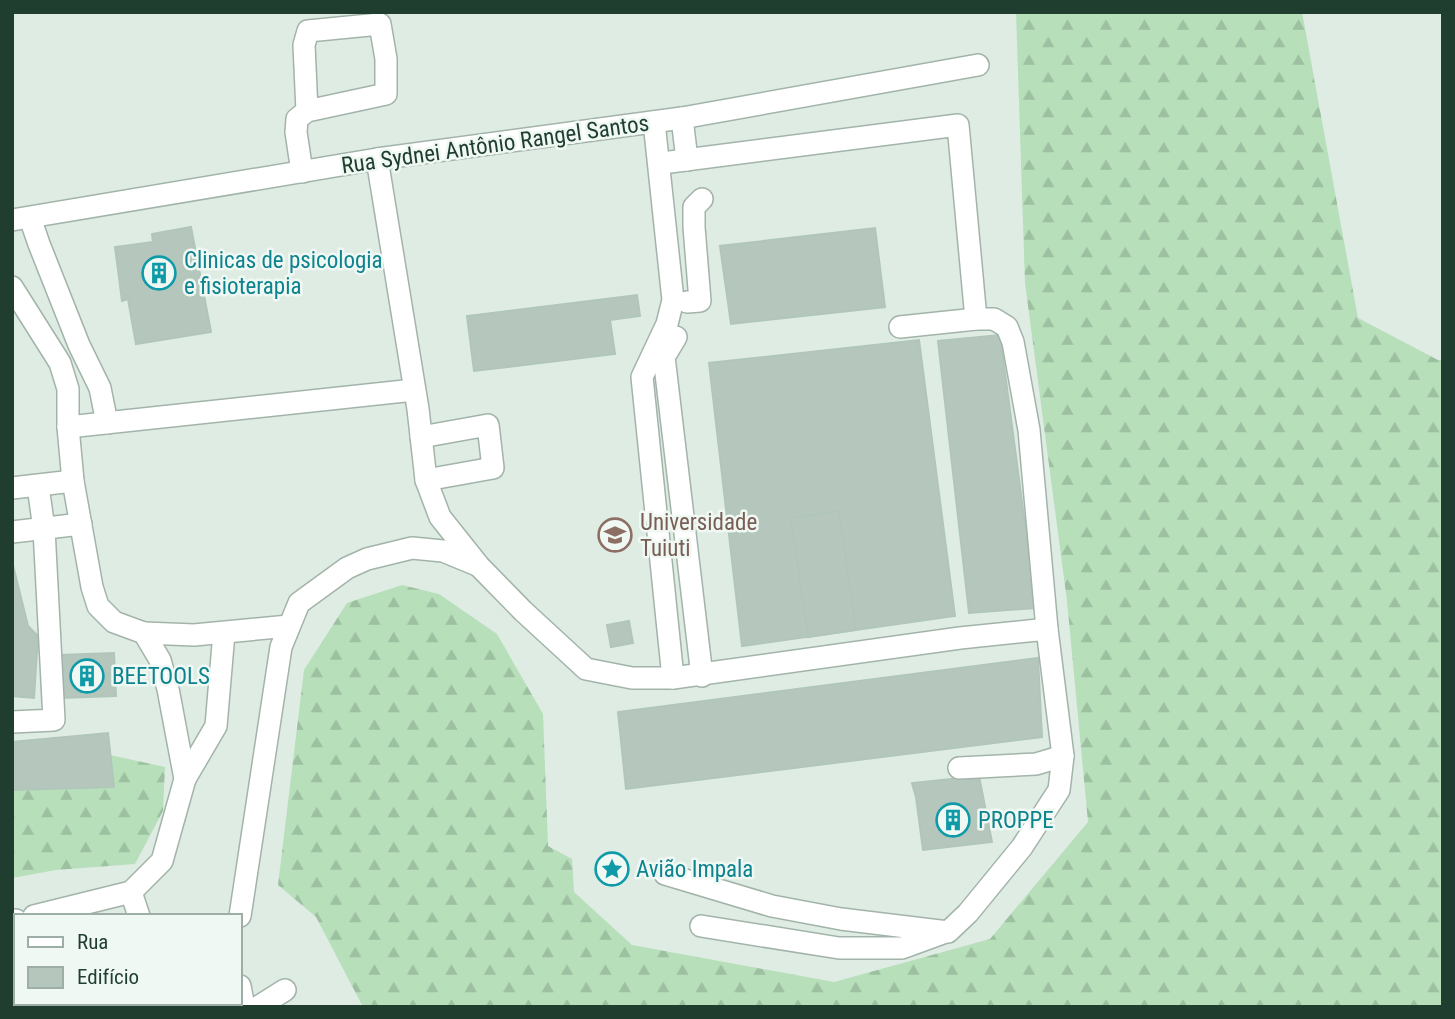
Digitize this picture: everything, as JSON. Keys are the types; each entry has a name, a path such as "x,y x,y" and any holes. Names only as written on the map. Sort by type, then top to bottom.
{"street":[{"path":"302,172 296,132 297,120 307,111 386,94 386,60 380,24 308,31 304,45 307,111"},
{"name":"Rua Sydnei Antônio Rangel Santos","path":"21,219 377,159 668,120 978,65"},
{"path":"668,120 679,161 687,302 681,328 664,357 702,676"},
{"path":"668,120 673,300 667,324 642,377 673,678"},
{"path":"679,161 958,125 976,319"},
{"path":"377,159 426,480 440,517 479,566 586,669 632,678 702,676 890,648 1047,629"},
{"path":"687,302 700,300 694,207 702,199"},
{"path":"21,219 38,244 100,388 107,423"},
{"path":"12,287 60,363 68,389 68,428 73,481 92,587 99,606 114,622 144,633 224,634 289,626"},
{"path":"701,926 839,948 902,948 948,932 968,913 1022,847 1059,790 1062,757 1029,430 1013,342 1007,327 994,319 900,327"},
{"path":"68,428 414,390"},
{"path":"421,437 488,425 493,468 426,480"},
{"path":"12,488 73,481"},
{"path":"12,722 54,720 44,529 38,486"},
{"path":"12,532 81,524"},
{"path":"240,914 281,647 299,603 347,568 367,559 412,548 443,551 479,566"},
{"path":"144,633 160,660 185,779"},
{"path":"42,914 131,892 162,861 185,779 216,726 224,634"},
{"path":"959,768 1036,764 1062,757"},
{"path":"664,874 772,906 841,919 948,932"},
{"path":"131,892 138,914"},
{"path":"258,1007 285,990"}],"green space":[{"path":"1016,12 1302,12 1358,318 1438,360 1443,360 1443,1007 363,1007 316,917 278,885 304,670 347,603 402,585 439,594 497,634 543,714 548,846 572,859 574,892 632,945 834,982 990,939 1088,822 1067,601 1025,283"},
{"path":"110,755 165,767 163,811 135,864 56,870 12,878 12,790 113,787"}],"building":[{"name":"Clinicas de psicologia e fisioterapia","path":"191,227 211,332 136,344 128,299 122,301 115,247 153,242 152,234"},
{"path":"875,228 885,307 731,324 720,246"},
{"path":"637,295 640,316 610,320 615,354 474,371 467,316"},
{"path":"1000,335 1036,608 969,613 938,341"},
{"name":"Universidade Tuiuti","path":"919,340 955,616 742,646 709,363"},
{"path":"839,511 856,630 808,637 791,518"},
{"path":"12,561 28,626 38,636 34,698 12,696"},
{"path":"629,621 633,643 611,647 607,625"},
{"name":"BEETOOLS","path":"114,653 116,696 60,698 59,655"},
{"path":"1038,658 1042,737 626,789 618,712"},
{"path":"108,733 114,787 12,790 12,742"},
{"name":"PROPPE","path":"979,776 992,842 923,850 912,783"}],"place":[{"name":"Clinicas de psicologia e fisioterapia","path":"159,273"},
{"name":"Universidade Tuiuti","path":"615,535"},
{"name":"BEETOOLS","path":"87,676"},
{"name":"PROPPE","path":"953,820"},
{"name":"Avião Impala","path":"612,869"}]}
